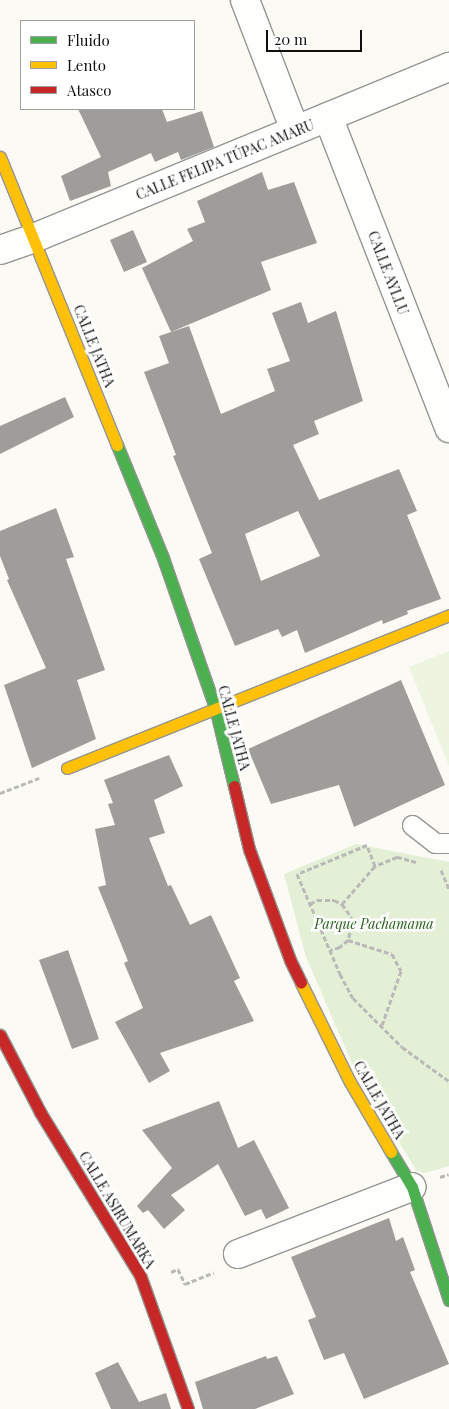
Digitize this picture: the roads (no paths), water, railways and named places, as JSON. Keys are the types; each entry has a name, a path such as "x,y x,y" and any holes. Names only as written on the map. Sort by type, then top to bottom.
{"street":[{"path":"245,0 295,130"},
{"name":"CALLE FELIPA TÚPAC AMARU","path":"0,250 34,238 449,67"},
{"name":"CALLE AYLLU","path":"328,117 449,428"},
{"name":"CALLE JATHA","path":"0,156 163,558 215,707 249,849 290,960 350,1082 412,1187 449,1300"},
{"path":"67,768 215,707 449,615"},
{"name":"CALLE ASIRUMARKA","path":"0,1036 40,1112 140,1275 188,1409"},
{"path":"238,1254 412,1187"}],"lane":[{"path":"412,825 434,843 449,843"}],"park label":[{"name":"Parque Pachamama","path":"374,924"}]}
